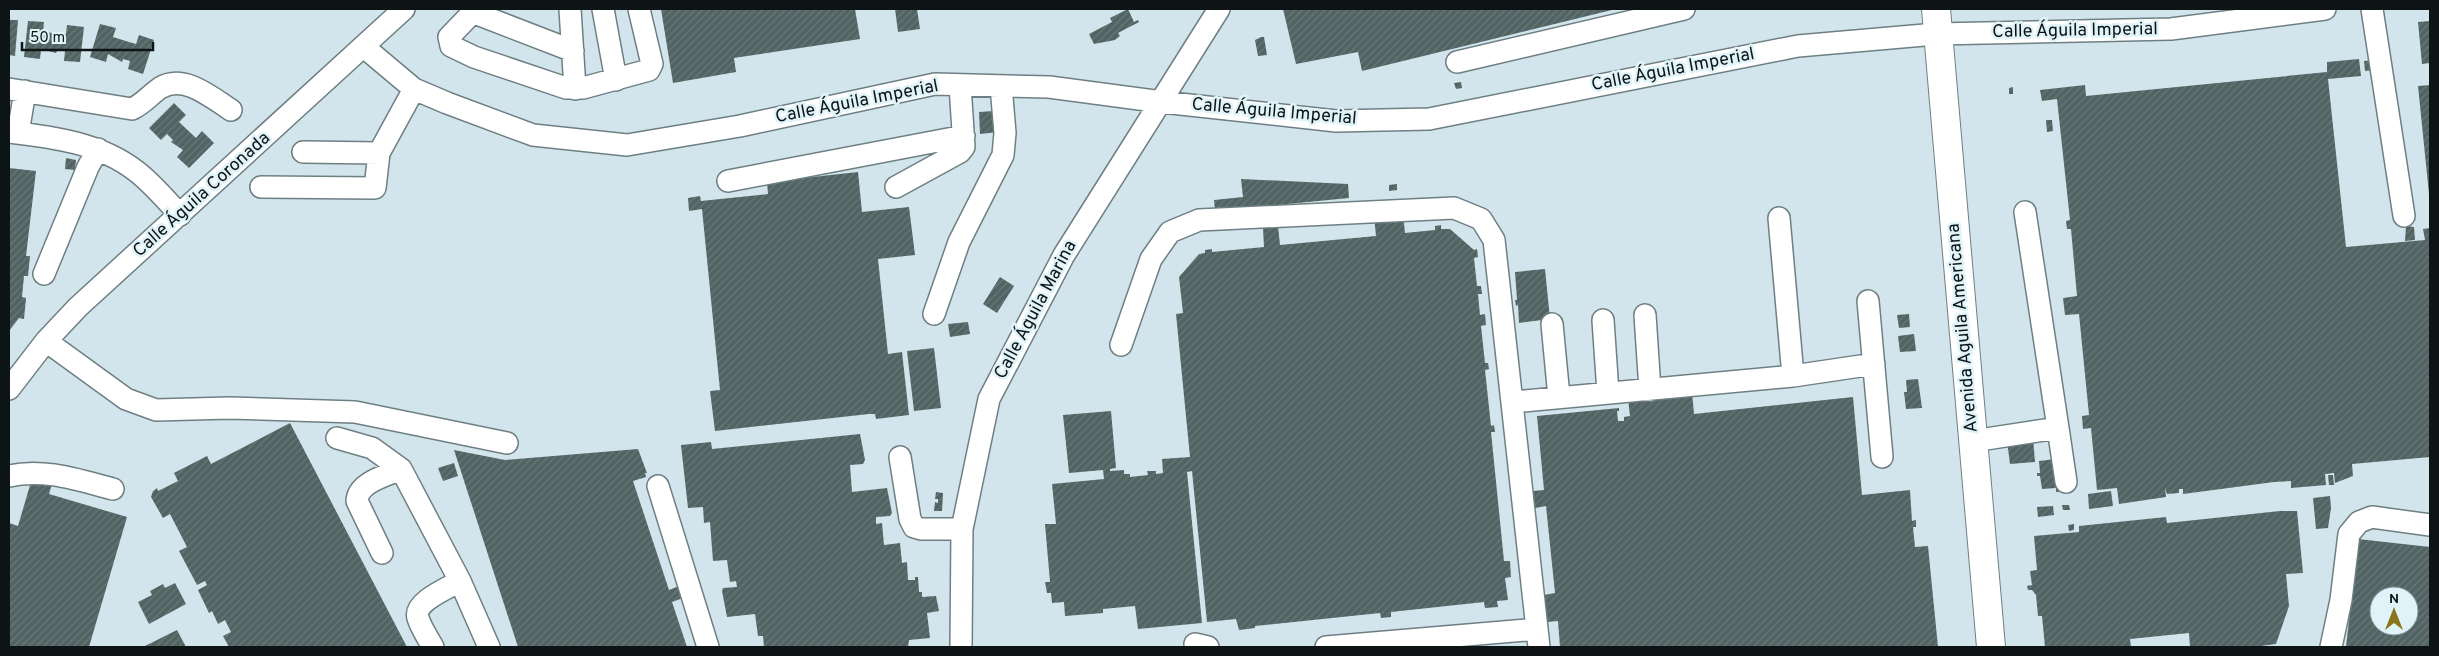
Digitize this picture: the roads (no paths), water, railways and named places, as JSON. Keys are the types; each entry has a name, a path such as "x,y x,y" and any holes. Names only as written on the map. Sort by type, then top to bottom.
{"main road":[{"name":"Avenida Aguila Americana","path":"1936,21 1991,647"}],"street":[{"name":"Calle Águila Coronada","path":"9,389 46,341 78,307 404,9"},
{"path":"570,9 575,88"},
{"path":"603,9 616,80"},
{"path":"573,51 474,10 449,37 452,46 474,57 558,86 575,88 647,73 652,67 639,9"},
{"name":"Calle Águila Marina","path":"961,647 962,529 988,399 1064,255 1219,9"},
{"path":"1456,62 1684,9"},
{"name":"Calle Águila Imperial","path":"364,47 414,88 447,103 533,135 627,144 740,126 935,84 1049,87 1162,102 1336,121 1430,119 1798,46 1936,21 2171,29 2325,9"},
{"path":"2372,9 2404,216"},
{"path":"180,215 137,172 110,154 83,144 13,133 17,90 132,109 168,84 180,84 204,92 231,110"},
{"path":"896,187 960,152 964,147 960,85"},
{"path":"934,314 958,242 1002,155 1006,134 1001,86"},
{"path":"261,187 374,188 379,153 414,88"},
{"path":"728,181 964,136"},
{"path":"44,274 88,167 98,150"},
{"path":"303,152 379,153"},
{"path":"1121,345 1151,259 1170,232 1199,220 1454,208 1481,219 1494,240 1538,638 1326,647"},
{"path":"2025,212 2066,482"},
{"path":"1779,218 1793,376"},
{"path":"1868,300 1882,458"},
{"path":"1645,315 1650,390"},
{"path":"1602,320 1608,393"},
{"path":"1552,324 1559,397"},
{"path":"46,341 126,399 156,410 230,408 355,412 508,443"},
{"path":"1513,402 1793,376 1874,364"},
{"path":"1973,441 2058,428"},
{"path":"337,438 372,448 401,469 460,581 489,647"},
{"path":"900,457 910,519 914,527 921,529 962,529"},
{"path":"382,553 357,501 357,494 364,486 401,469"},
{"path":"9,476 22,473 52,473 113,489"},
{"path":"658,486 708,647"},
{"path":"2331,647 2341,600 2349,534 2359,522 2372,517 2430,525"},
{"path":"433,647 418,617 418,610 422,603 460,581"}]}
